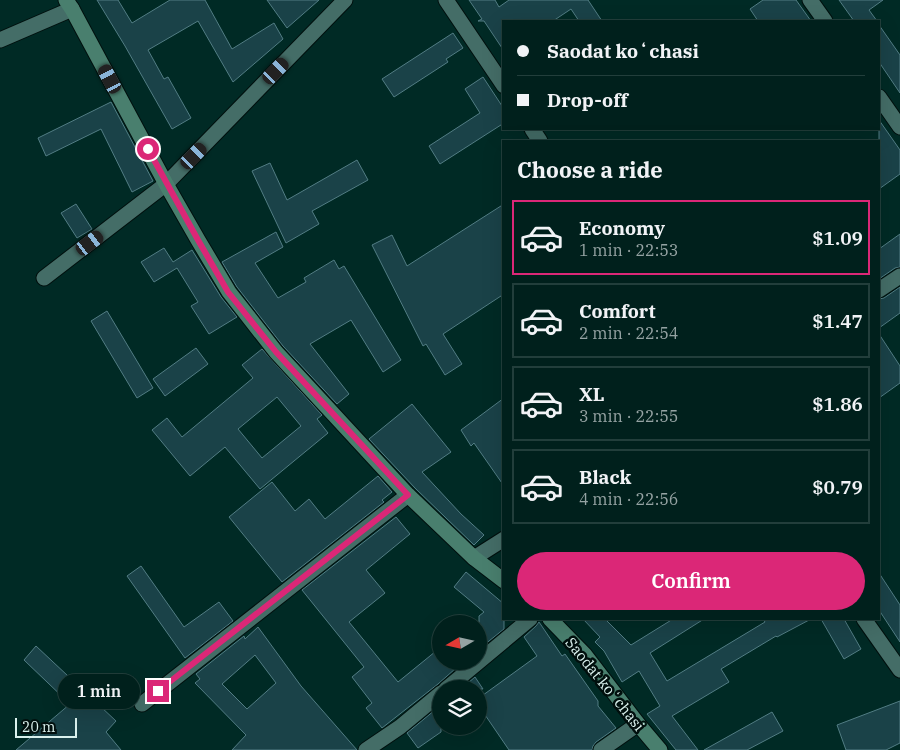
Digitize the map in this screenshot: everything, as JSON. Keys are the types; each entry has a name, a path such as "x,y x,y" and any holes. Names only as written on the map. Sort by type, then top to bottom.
{"street":[{"path":"44,278 166,184 345,0"},
{"path":"446,0 502,83"},
{"path":"810,0 824,20"},
{"path":"0,40 69,4 166,184 228,292 276,352 408,495 474,558 502,579"},
{"path":"880,98 900,127"},
{"path":"880,289 900,276"},
{"path":"142,704 408,495"},
{"path":"474,558 502,539"},
{"path":"457,680 529,620"},
{"name":"Saodat koʻchasi","path":"551,620 585,655 660,750"},
{"path":"865,620 900,670"},
{"path":"366,750 400,727 432,700"},
{"path":"601,750 638,724"}],"building":[{"path":"97,0 118,0 132,23 170,0 205,0 232,49 274,23 283,39 233,82 198,21 148,50 164,79 168,77 191,118 172,129"},
{"path":"267,0 319,0 287,28"},
{"path":"469,0 495,0 499,7 509,0 588,0 601,20 578,20 571,9 554,20 502,20 502,48 484,21 478,21 482,19"},
{"path":"763,0 796,0 810,20 757,20 750,9"},
{"path":"839,0 883,0 869,10 876,20 853,20"},
{"path":"880,26 900,55 900,93 880,63"},
{"path":"453,33 463,48 446,59 448,62 394,97 382,79"},
{"path":"483,77 502,106 502,124 440,164 429,146 480,113 465,89"},
{"path":"111,102 153,181 132,192 101,129 46,156 38,138"},
{"path":"880,121 900,150 900,174 880,188 880,140"},
{"path":"357,160 368,180 312,211 319,224 286,243 252,171 270,163 287,200"},
{"path":"76,204 92,229 77,238 61,213"},
{"path":"502,205 502,295 443,334 462,364 445,375 426,344 423,346 372,245 392,235 407,266"},
{"path":"276,232 283,247 255,263 278,298 306,282 304,278 334,260 339,269 344,266 401,360 383,372 351,320 310,344 349,394 337,404 283,346 237,287 222,262"},
{"path":"900,234 900,267 895,268 880,278 880,248"},
{"path":"164,248 173,262 192,250 221,297 237,317 209,334 191,306 198,302 177,268 154,282 141,262"},
{"path":"900,287 900,313 880,327 880,299"},
{"path":"107,311 153,388 137,398 91,321"},
{"path":"880,336 900,366 900,383 880,397"},
{"path":"196,348 208,364 165,396 153,379"},
{"path":"262,349 322,415 317,419 328,433 260,489 225,447 190,476 152,430 167,418 182,437 253,378 242,365","holes":["277,397 301,426 262,458 238,429"]},
{"path":"502,399 502,483 474,443 471,446 461,430"},
{"path":"412,404 451,452 422,472 461,514 484,535 474,545 415,488 369,439"},
{"path":"378,476 392,492 382,500 384,502 282,582 229,517 272,482 295,511 309,499 325,519"},
{"path":"396,517 410,534 366,570 385,593 349,622 398,682 432,654 432,670 454,670 443,680 432,680 432,689 382,728 366,708 372,703 352,677 364,667 302,590"},
{"path":"141,566 184,627 219,602 233,621 185,658 127,576"},
{"path":"466,572 502,602 504,629 488,642 488,615 480,615 484,612 454,587"},
{"path":"880,575 900,605 900,642 880,612"},
{"path":"584,620 606,620 631,645 671,620 702,620 650,653 667,681 765,622 764,620 809,620 776,636 721,669 729,682 672,716 698,750 676,750 647,714 660,706 639,671 622,682 604,651 595,642 600,637"},
{"path":"822,620 845,620 861,649 844,659"},
{"path":"539,622 562,656 565,654 598,701 598,706 616,728 596,742 592,750 509,750 487,718 487,692 537,656 524,637"},
{"path":"258,627 301,686 357,750 232,750 246,735 195,683 200,679 196,674 244,636 245,639","holes":["255,655 276,683 247,709 222,684"]},
{"path":"36,646 116,721 106,732 121,750 16,750 70,704 24,660"},
{"path":"900,701 900,743 886,750 846,750 837,725"},
{"path":"432,712 432,735 437,735 418,748 407,733"},
{"path":"772,712 783,731 747,750 704,750"}],"route":[{"path":"148,149 228,292 276,352 408,495 158,691"}]}
